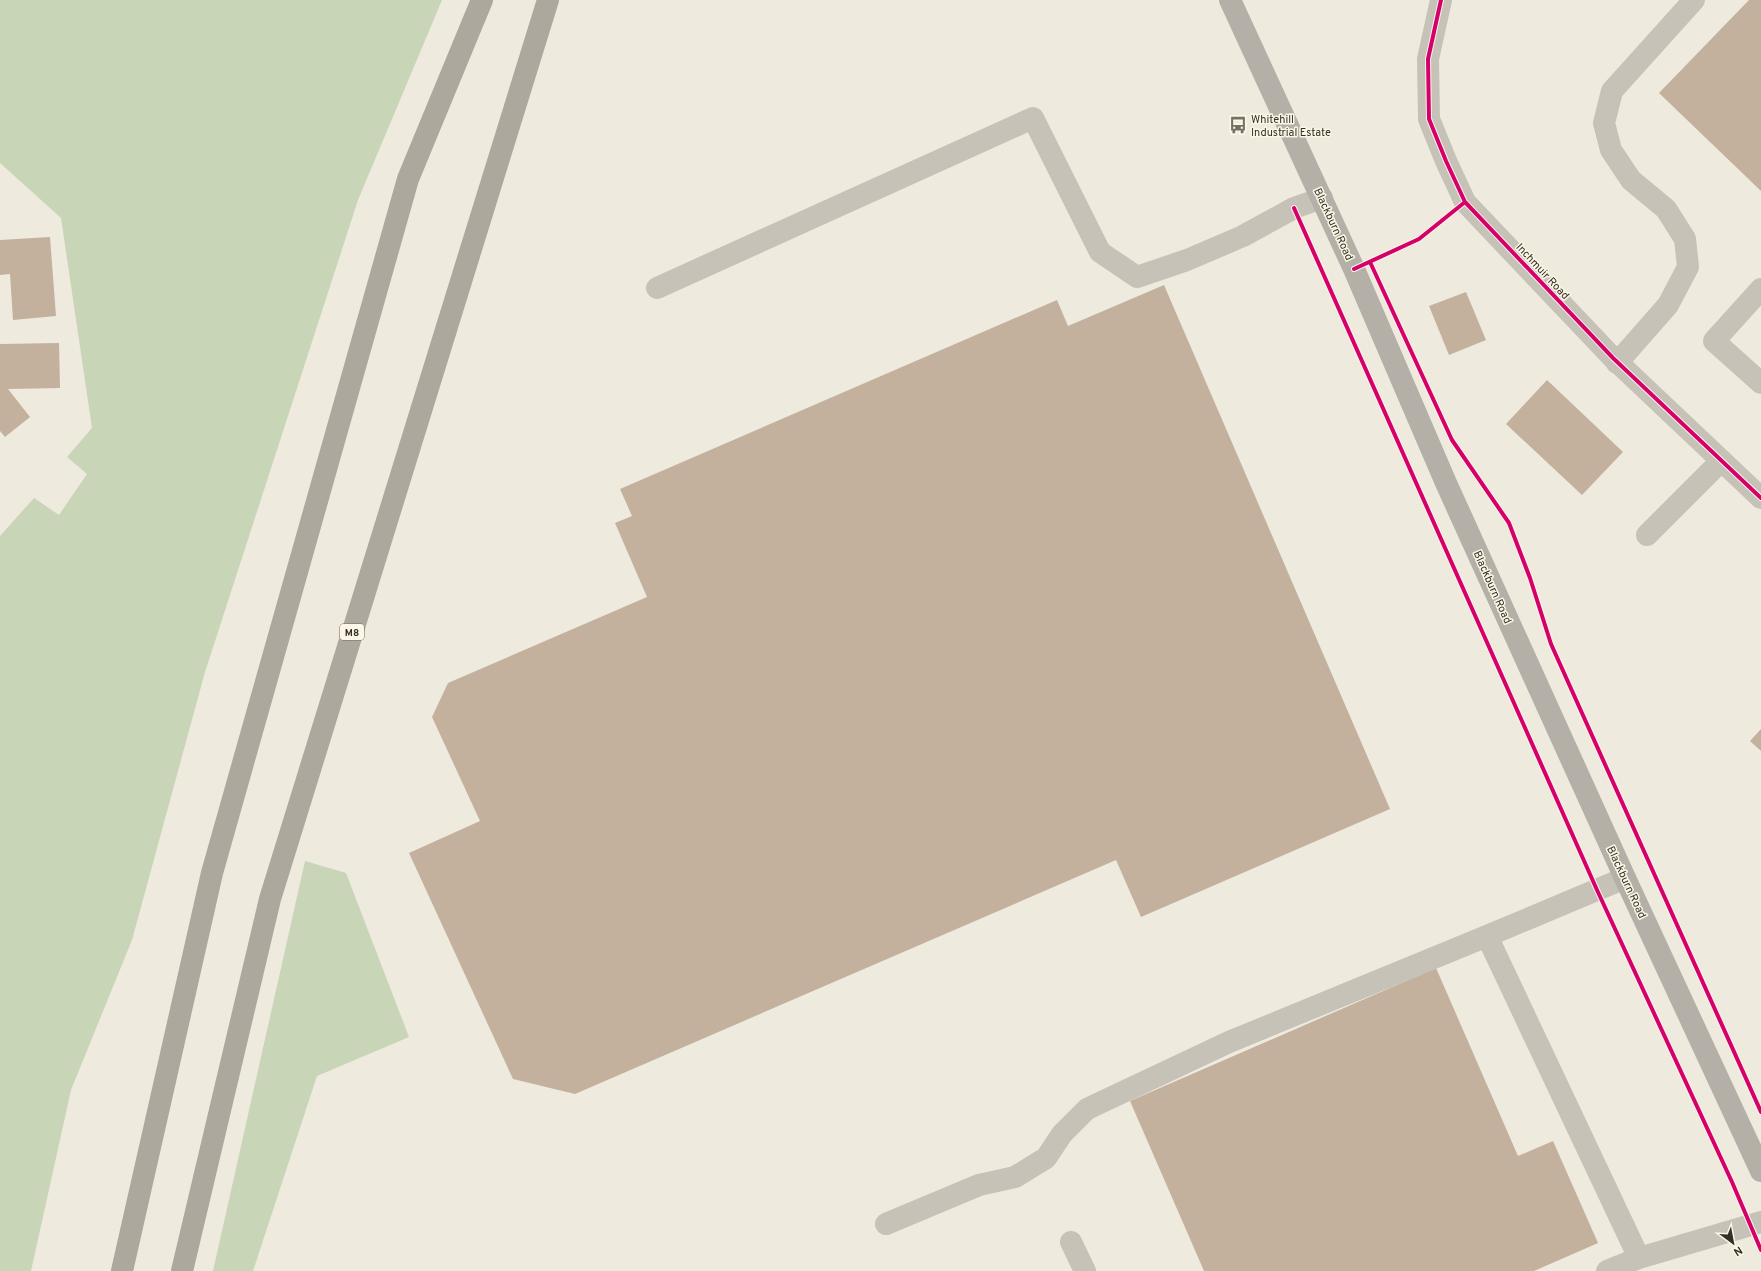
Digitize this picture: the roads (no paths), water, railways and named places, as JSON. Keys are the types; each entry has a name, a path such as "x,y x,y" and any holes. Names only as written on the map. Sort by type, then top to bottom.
{"highway":[{"path":"122,1271 212,873 408,179 482,0"},
{"name":"M8","path":"182,1271 270,899 548,0"}],"main road":[{"name":"Blackburn Road","path":"1230,0 1354,269 1446,483 1625,878 1761,1171"}],"street":[{"name":"Inchmuir Road","path":"1441,0 1428,59 1429,119 1465,202 1617,363 1761,498"},
{"path":"1617,363 1668,305 1688,267 1685,239 1666,210 1631,180 1611,150 1604,123 1612,91 1694,0"},
{"path":"658,288 1033,118 1100,252 1137,277 1188,260 1243,236 1294,208 1322,198"},
{"path":"1761,289 1714,341 1761,383"},
{"path":"1647,535 1721,461"},
{"path":"886,1224 978,1185 1015,1177 1046,1158 1062,1134 1087,1109 1229,1042 1625,878"},
{"path":"1487,936 1639,1258"},
{"path":"1607,1271 1639,1258 1761,1222"},
{"path":"1071,1242 1085,1271"}],"place":[{"name":"Whitehill Industrial Estate","path":"1238,125"}]}
